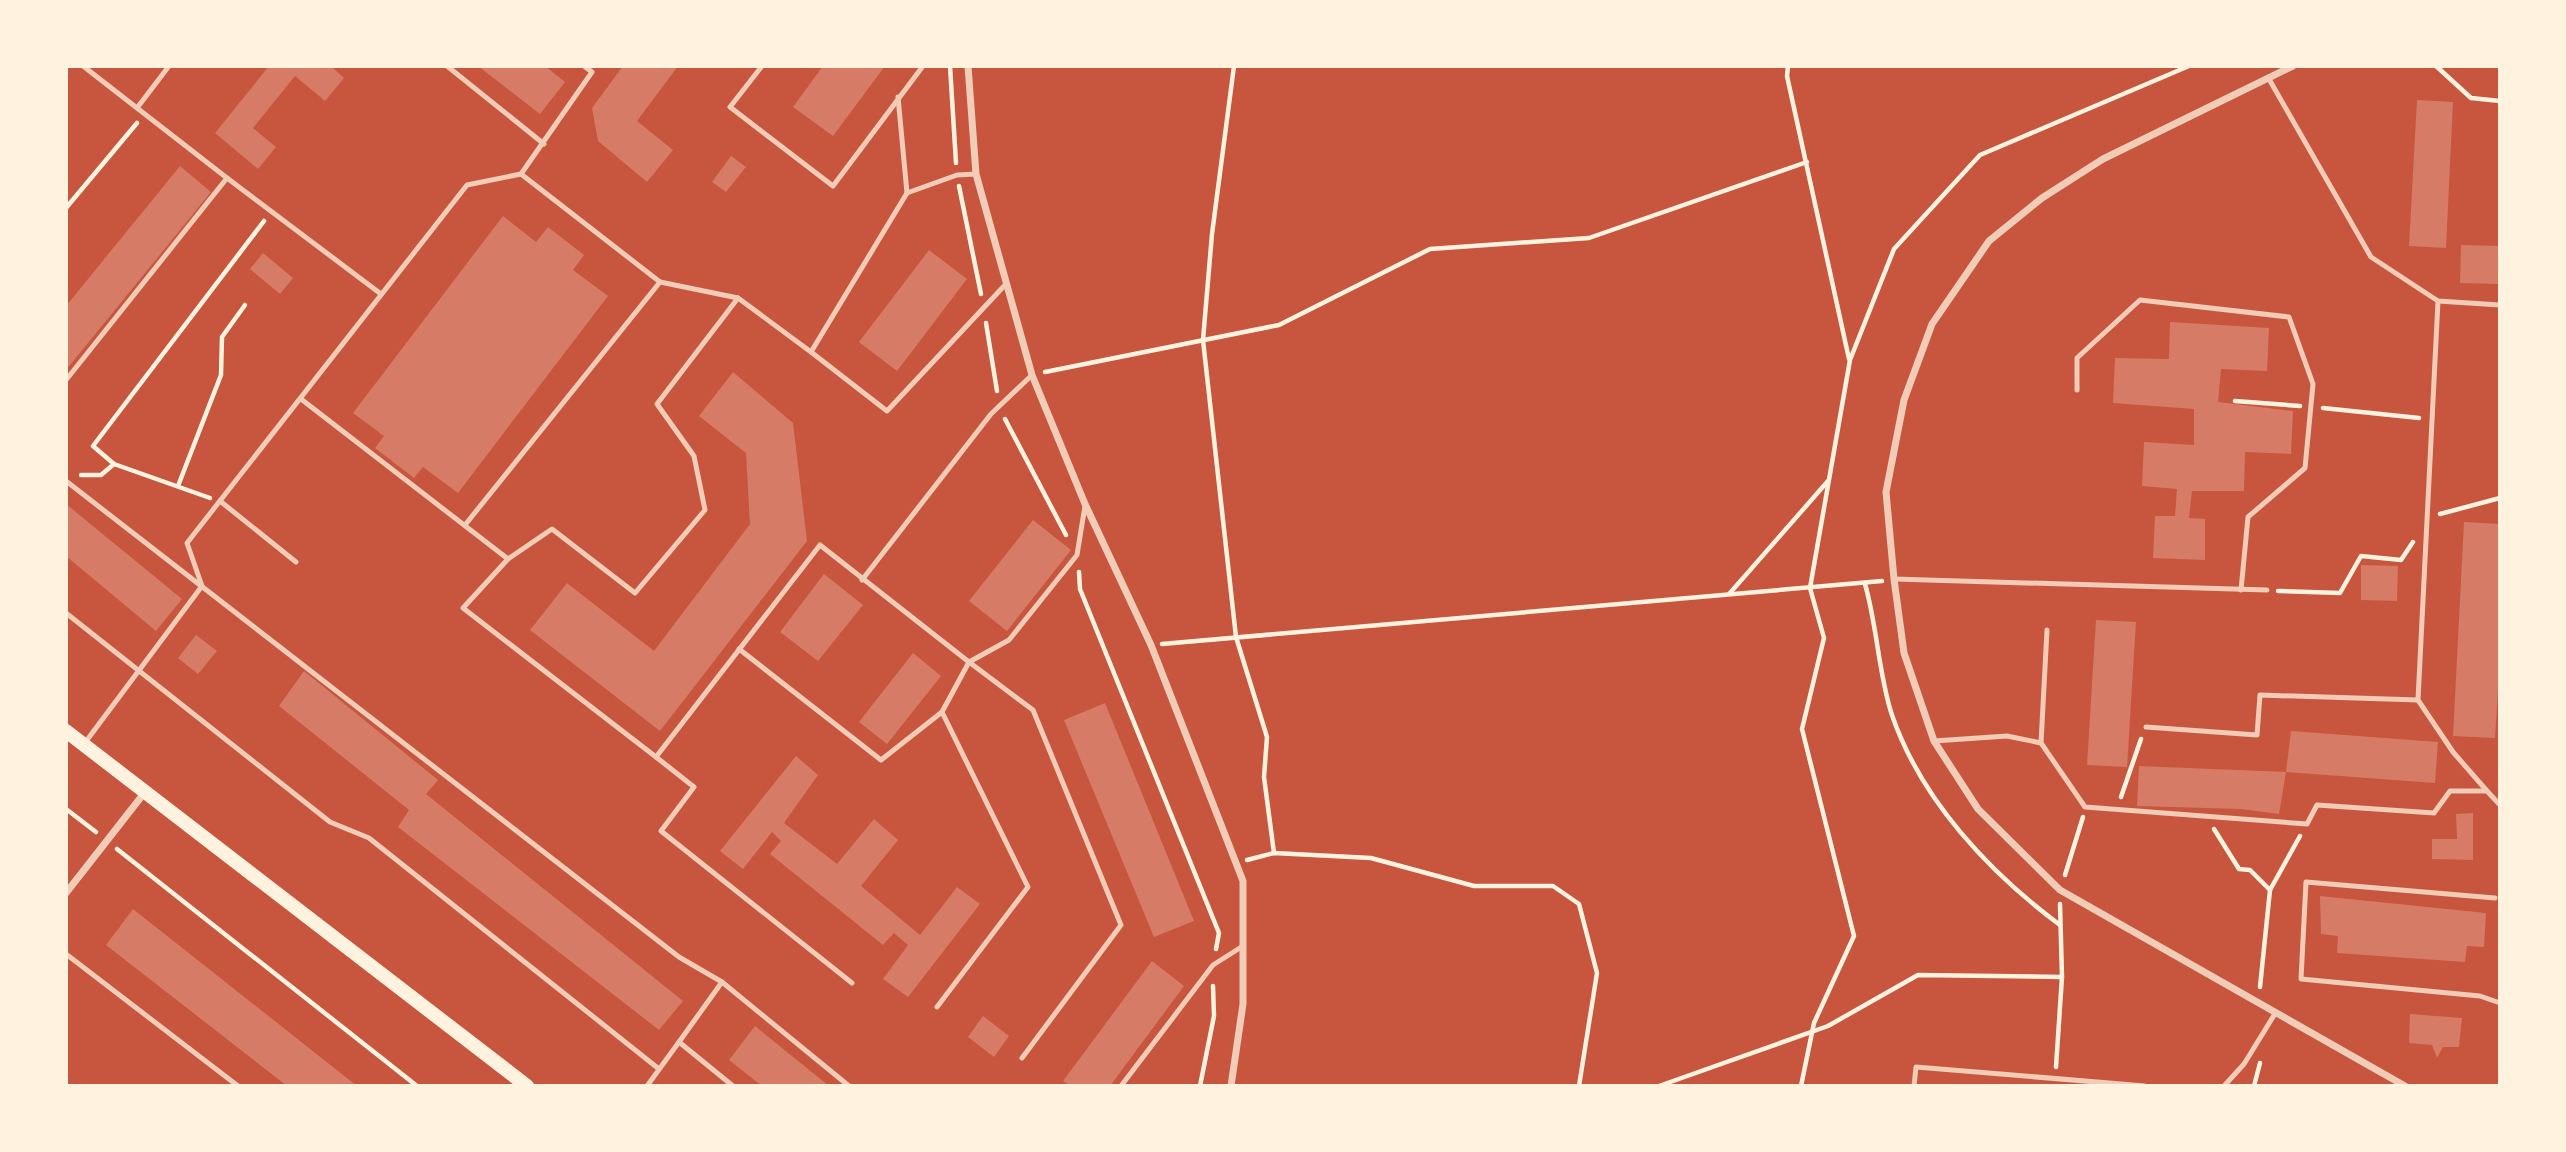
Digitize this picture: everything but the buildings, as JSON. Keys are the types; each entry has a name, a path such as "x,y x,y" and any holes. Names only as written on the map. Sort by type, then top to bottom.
{"main road":[{"path":"66,731 527,1086"}],"street":[{"path":"968,66 976,174 1032,375 1085,504 1151,645 1243,881 1242,1004 1231,1086"},
{"path":"2293,66 2103,159 2042,198 1989,241 1932,324 1904,400 1886,492 1894,579 1904,653 1934,741 1978,809 2060,890 2405,1086"},
{"path":"66,893 145,792"}],"lane":[{"path":"83,66 381,295"},
{"path":"137,108 169,66"},
{"path":"447,66 544,144"},
{"path":"202,586 187,543 467,185 522,174 592,72 584,66"},
{"path":"762,66 730,107 833,186 923,66"},
{"path":"2269,79 2371,257 2438,301 2500,305"},
{"path":"811,352 907,193 898,97"},
{"path":"522,174 660,282 738,298 887,411 1005,285"},
{"path":"907,193 957,176 976,174"},
{"path":"66,380 227,178"},
{"path":"465,525 660,282"},
{"path":"738,298 657,404 694,456 705,510 635,593 552,530 508,559 463,608 694,787 661,831 852,983"},
{"path":"2077,390 2077,358 2140,300 2289,317 2313,384 2305,468 2248,517 2241,590"},
{"path":"2438,301 2418,700 2453,752 2500,805"},
{"path":"862,580 991,414 1032,375"},
{"path":"302,399 508,559"},
{"path":"66,481 680,957 722,982 849,1086"},
{"path":"220,501 296,562"},
{"path":"739,649 881,760 942,712 969,662 1009,640 1077,555 1085,504"},
{"path":"656,757 820,545 1033,710 1121,925 1022,1058"},
{"path":"1894,579 2267,590"},
{"path":"84,745 202,586"},
{"path":"66,613 330,822 369,838 659,1069"},
{"path":"2047,630 2041,743 2085,807 2307,824 2317,805 2434,813 2450,791 2487,791"},
{"path":"2146,727 2257,734 2260,695 2418,700"},
{"path":"937,1007 1028,887 942,712"},
{"path":"1934,741 2007,736 2041,743"},
{"path":"2495,898 2306,882 2301,979 2480,996 2500,1003"},
{"path":"1121,1086 1213,965 1243,946"},
{"path":"66,954 238,1086"},
{"path":"647,1086 722,982"},
{"path":"2224,1086 2244,1064 2276,1012"},
{"path":"680,1042 733,1086"},
{"path":"1914,1086 1916,1067 2145,1086"}],"path":[{"path":"950,66 957,176 984,308 1000,408 1077,555 1080,589 1219,933 1213,965 1214,1016 1200,1086"},
{"path":"1234,66 1212,234 1203,340 1236,637 1268,737 1264,777 1274,853"},
{"path":"1788,66 1787,76 1850,360"},
{"path":"1801,1086 1813,1030 1854,936 1802,729 1824,638 1811,588 1850,360 1895,249 1980,155 2189,66"},
{"path":"2437,66 2472,98 2500,100"},
{"path":"66,208 145,114"},
{"path":"1032,375 1279,324 1430,249 1589,238 1807,162"},
{"path":"220,501 114,464 93,446 272,211"},
{"path":"178,486 221,374 222,337 245,305"},
{"path":"2235,401 2432,419"},
{"path":"73,475 101,475 114,464"},
{"path":"1729,593 1830,480"},
{"path":"2267,590 2340,593 2361,556 2401,560 2429,517 2500,498"},
{"path":"1151,645 1894,579"},
{"path":"2116,811 2146,727"},
{"path":"2055,1078 2062,977 2060,890 2085,807"},
{"path":"66,809 417,1086"},
{"path":"2206,817 2239,869 2250,870 2270,890"},
{"path":"2259,1003 2270,890 2307,824"},
{"path":"1236,863 1274,853 1371,858 1474,886 1553,886 1579,904 1597,973 1579,1086"},
{"path":"1659,1086 1828,1026 1918,975 2062,977"}]}
